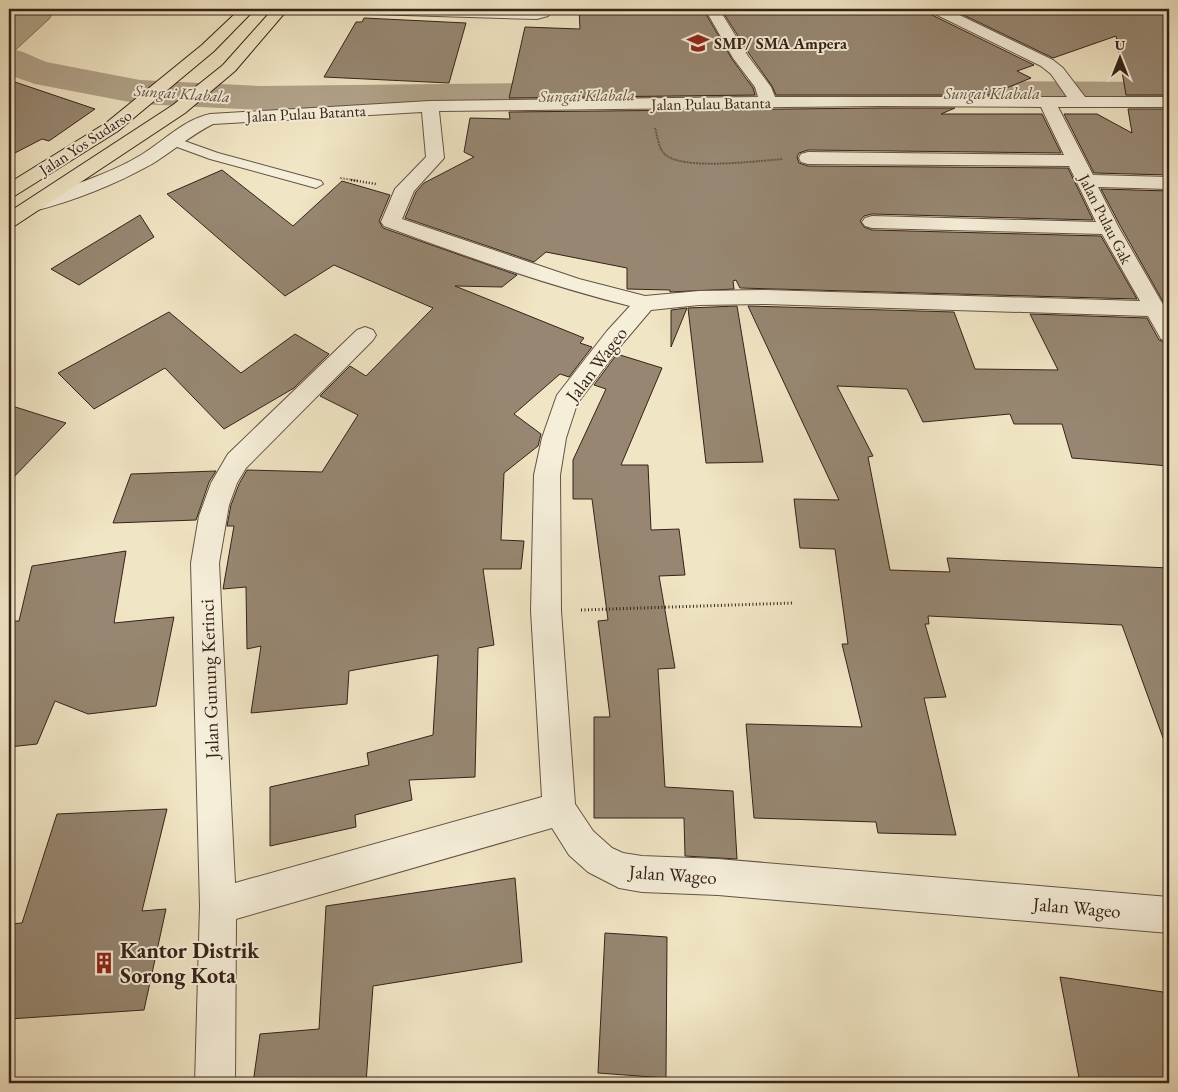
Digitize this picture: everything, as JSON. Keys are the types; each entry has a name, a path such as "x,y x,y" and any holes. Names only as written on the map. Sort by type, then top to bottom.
{"highway":[{"name":"Jalan Yos Sudarso","path":"9,192 112,127 192,62 248,9"},
{"name":"Jalan Yos Sudarso","path":"9,221 179,109 230,68 281,9"}],"street":[{"path":"712,9 766,96"},
{"path":"936,9 1047,63 1057,71 1076,96"},
{"name":"Jalan Pulau Batanta","path":"34,205 108,178 147,159 189,129 210,119 430,106 650,104 766,96 1047,102 1076,96 1169,102"},
{"name":"Jalan Pulau Gak","path":"1047,102 1109,228 1169,334"},
{"path":"430,106 435,158 405,189 391,222 574,285 645,303 699,298 765,297 1154,309"},
{"path":"808,158 1077,161"},
{"path":"1086,181 1169,183"},
{"path":"872,222 1109,228"},
{"name":"Jalan Wageo","path":"645,303 615,338 566,402 554,438 547,475 546,611 559,809 581,843 600,860 619,870 642,874 718,876 1169,915"},
{"name":"Jalan Gunung Kerinci","path":"215,1083 218,906 205,563 216,500 229,471 246,450 365,335"},
{"path":"218,906 559,809"}],"lane":[{"path":"304,9 537,16 544,14 548,9"},
{"path":"173,141 214,156 316,184"}],"path":[{"path":"650,104 660,148 667,156 678,161 693,163 808,158"},
{"path":"316,184 326,176 405,189"},
{"path":"546,611 793,603"}],"shaded area":[{"path":"9,9 56,9 49,19 9,56"}],"building":[{"path":"579,9 703,9 732,59 753,88 755,95 509,98 525,27 580,29"},
{"path":"721,9 927,9 930,14 1034,65 1017,71 1031,78 989,95 776,95"},
{"path":"951,9 1169,9 1169,95 1126,95 1116,36 1053,58"},
{"path":"364,18 466,23 449,83 324,77 356,22 362,22"},
{"path":"9,80 95,109 49,141 42,139 9,156"},
{"path":"955,108 941,114 1042,114 1061,153 808,150 799,153 797,157 799,163 808,166 1068,168 1093,220 872,214 864,216 860,221 864,227 872,230 1101,236 1137,299 740,288 736,280 733,281 734,289 670,292 670,290 627,289 627,268 546,252 534,262 405,218 416,192 424,183 474,157 464,152 470,118 510,119 509,112"},
{"path":"1128,109 1169,109 1169,175 1094,173 1064,114 1097,114 1132,133"},
{"path":"222,170 293,226 342,181 390,195 379,221 383,228 517,275 502,287 455,286 584,338 580,343 592,347 569,377 560,374 514,414 541,434 538,446 504,473 501,540 524,541 521,569 483,569 494,645 478,648 475,777 409,780 412,800 355,815 356,827 270,846 270,787 369,765 367,753 433,735 438,655 349,671 347,704 251,713 261,646 247,649 246,587 223,589 234,526 227,526 231,505 247,470 322,472 358,415 320,396 350,366 366,376 433,308 334,265 285,296 167,194"},
{"path":"1101,189 1169,191 1169,312 1121,227"},
{"path":"140,215 154,237 79,285 51,269"},
{"path":"737,306 763,462 706,463 688,308"},
{"path":"748,306 954,312 975,369 1058,370 1030,314 1147,318 1159,340 1169,344 1169,466 1072,458 1062,424 1014,424 1010,414 923,422 907,389 837,386 873,456 868,457 890,570 950,572 947,558 1169,568 1169,745 1166,746 1122,625 928,616 929,624 925,624 946,697 924,698 956,835 878,833 876,822 754,818 746,724 862,727 842,644 848,644 835,549 800,548 794,499 839,500"},
{"path":"687,308 671,347 671,310"},
{"path":"169,312 241,373 295,334 329,354 294,388 224,429 165,368 94,409 58,373"},
{"path":"617,354 662,368 621,465 648,465 651,530 679,529 685,575 659,576 675,668 658,669 665,787 733,791 737,859 685,856 684,818 594,818 594,717 610,717 598,621 608,620 592,499 573,499 573,460 606,389 594,385"},
{"path":"9,405 66,423 9,482"},
{"path":"216,471 209,482 196,520 113,523 131,474"},
{"path":"126,551 114,623 174,617 156,706 88,714 55,701 37,744 9,747 9,621 19,621 32,566"},
{"path":"167,809 142,911 166,909 144,1010 9,1019 9,924 22,923 57,814"},
{"path":"515,878 522,962 373,986 366,1083 253,1083 260,1034 319,1029 326,906"},
{"path":"605,933 667,937 666,1078 598,1073"},
{"path":"1060,977 1163,992 1169,1019 1169,1083 1080,1083"}],"waterway":[{"name":"Sungai Klabala","path":"9,60 35,72 140,92 261,98 787,92 1169,94"}],"place":[{"name":"SMP/ SMA Ampera","path":"698,43"},
{"name":"Kantor Distrik Sorong Kota","path":"104,963"}]}
